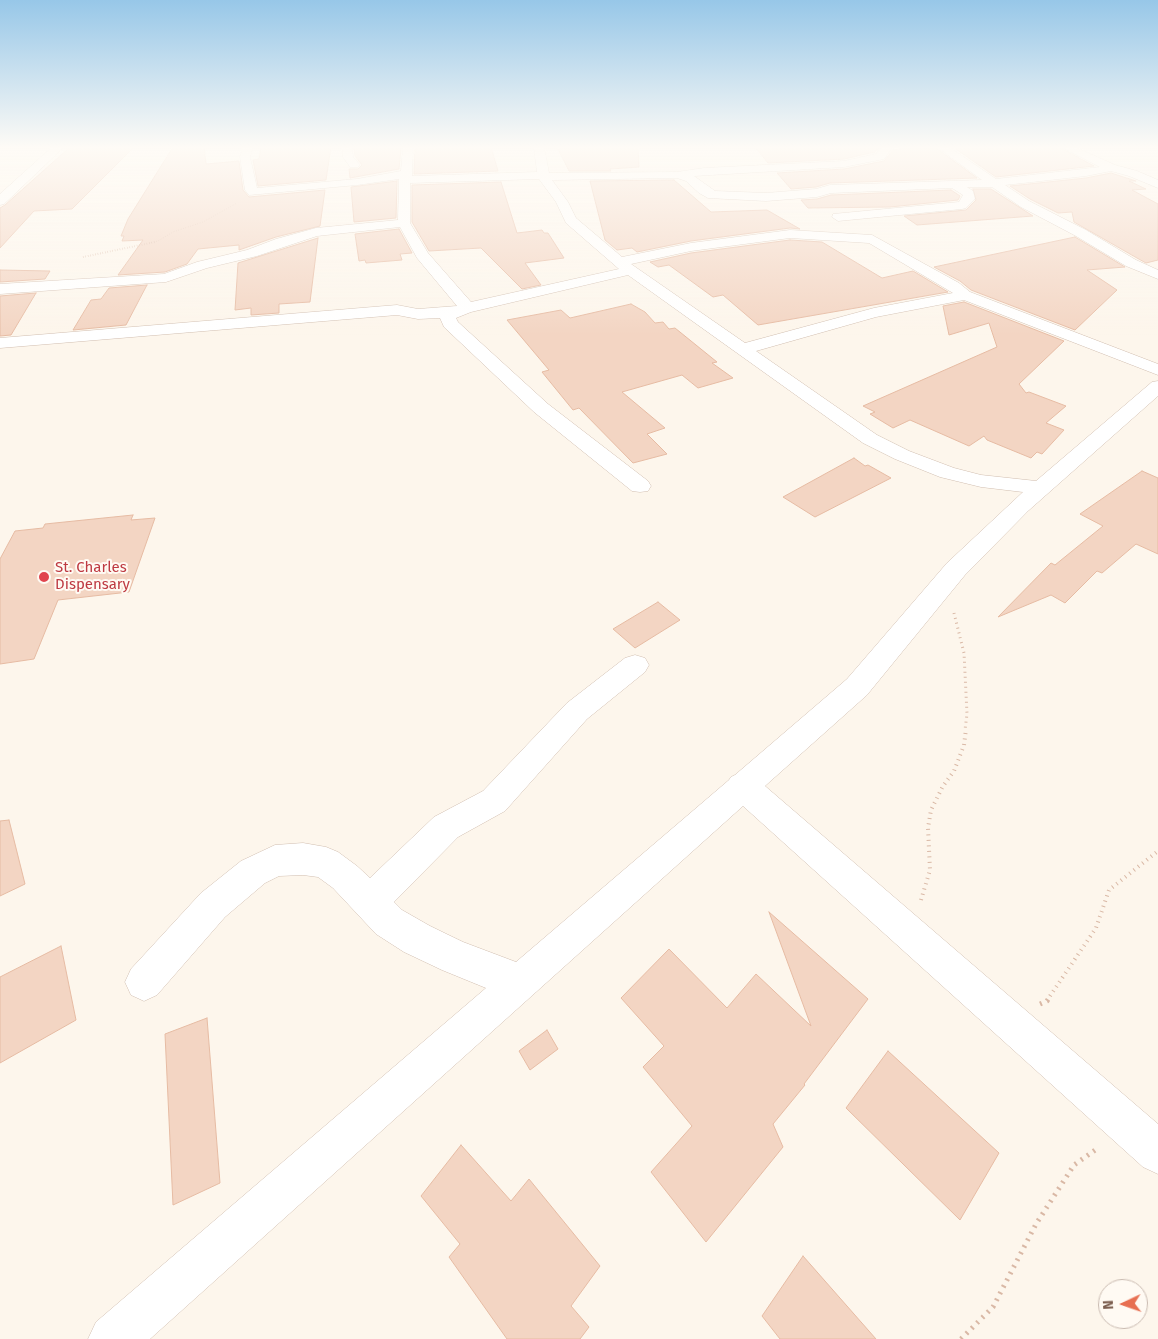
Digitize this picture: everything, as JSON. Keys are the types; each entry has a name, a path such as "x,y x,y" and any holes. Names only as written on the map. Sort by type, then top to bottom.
{"street":[{"path":"405,209 404,223 422,255 460,310"},
{"path":"566,209 571,220 625,266 870,439 902,455 947,473 982,481 1041,488"},
{"path":"832,211 865,209"},
{"path":"1036,209 1081,233 1112,253 1158,275"},
{"path":"832,211 846,224 954,286 965,295 1158,370"},
{"path":"0,289 166,278 202,265 252,253 316,232 404,223"},
{"path":"0,343 397,310 418,314 460,310 690,247 790,234 872,239"},
{"path":"743,349 874,313 965,295"},
{"path":"460,310 448,317 450,324 534,402 640,486"},
{"path":"113,1339 857,686 956,569 1041,488 1158,386"},
{"path":"370,901 446,827 494,802 577,711 636,665"},
{"path":"742,786 1152,1146"},
{"path":"144,982 213,904 253,872 275,861 303,859 326,863 346,877 389,922 418,939 455,958 519,982"}],"path":[{"path":"83,257 162,240 174,232 203,222 227,209"},
{"path":"911,934 930,870 928,828 931,810 943,786 954,771 964,745 965,737 967,714 964,653 955,616 942,586"},
{"path":"1008,1020 1047,1000 1096,928 1109,890 1158,852"},
{"path":"961,1339 993,1307 1036,1224 1074,1165 1105,1143 1152,1146"}],"building":[{"path":"0,209 63,209 34,211 0,248"},
{"path":"134,209 322,209 320,226 276,237 239,250 239,245 198,249 187,264 165,272 118,275 143,240 122,241 124,236 121,236"},
{"path":"353,209 396,209 396,218 354,222"},
{"path":"412,209 510,209 517,233 542,230 544,233 548,233 564,258 525,263 541,285 522,289 481,248 429,251 412,222"},
{"path":"597,209 708,209 711,212 767,210 800,229 790,228 691,241 637,252 632,248 617,250 605,240"},
{"path":"1023,209 1033,216 917,225 904,216 966,210"},
{"path":"1051,209 1158,209 1158,260 1146,263 1074,222 1072,212 1058,213"},
{"path":"399,229 412,253 400,254 402,260 366,263 365,260 359,261 355,234"},
{"path":"1075,237 1125,267 1087,270 1117,290 1075,330 971,290 960,281 934,267"},
{"path":"318,238 310,302 279,304 279,313 251,315 251,308 235,310 238,263"},
{"path":"790,240 822,242 882,278 913,271 948,292 758,325 723,295 713,297 669,265 658,267 650,262 691,253"},
{"path":"0,270 50,271 45,279 0,282"},
{"path":"147,285 126,325 73,330 91,300 101,299 109,288"},
{"path":"36,293 11,335 0,336 0,296"},
{"path":"964,302 1064,341 1019,384 1026,393 1029,392 1066,406 1046,423 1064,430 1042,454 1037,452 1031,458 987,440 984,436 969,446 910,420 893,428 870,414 875,412 863,406 997,347 989,323 949,335 943,306"},
{"path":"631,304 645,312 655,323 663,322 669,329 675,328 717,362 712,363 733,378 698,388 682,375 622,392 665,428 647,434 667,454 633,463 579,408 573,410 542,372 549,370 507,320 561,310 570,318"},
{"path":"854,458 865,466 868,465 891,478 815,517 783,497"},
{"path":"1142,471 1158,478 1158,554 1136,544 1102,573 1097,571 1065,603 1051,595 998,617 1051,563 1055,565 1103,526 1080,514"},
{"path":"133,515 131,520 155,518 129,592 58,600 34,659 0,664 0,559 15,531 43,528 45,524"},
{"path":"658,602 680,620 635,648 613,629"},
{"path":"9,820 25,884 0,896 0,821"},
{"path":"769,912 868,999 805,1085 773,1124 783,1147 706,1242 651,1172 692,1126 643,1067 664,1046 621,998 669,949 727,1008 756,974 811,1026"},
{"path":"61,946 76,1020 0,1063 0,977"},
{"path":"207,1018 220,1183 173,1205 165,1034"},
{"path":"547,1030 558,1049 530,1070 519,1051"},
{"path":"888,1051 999,1153 960,1220 846,1108"},
{"path":"461,1145 511,1201 529,1179 600,1266 571,1306 589,1327 580,1339 507,1339 449,1257 460,1244 421,1196"},
{"path":"803,1256 876,1339 780,1339 762,1316"}],"place":[{"name":"St. Charles Dispensary","path":"44,577"}]}
